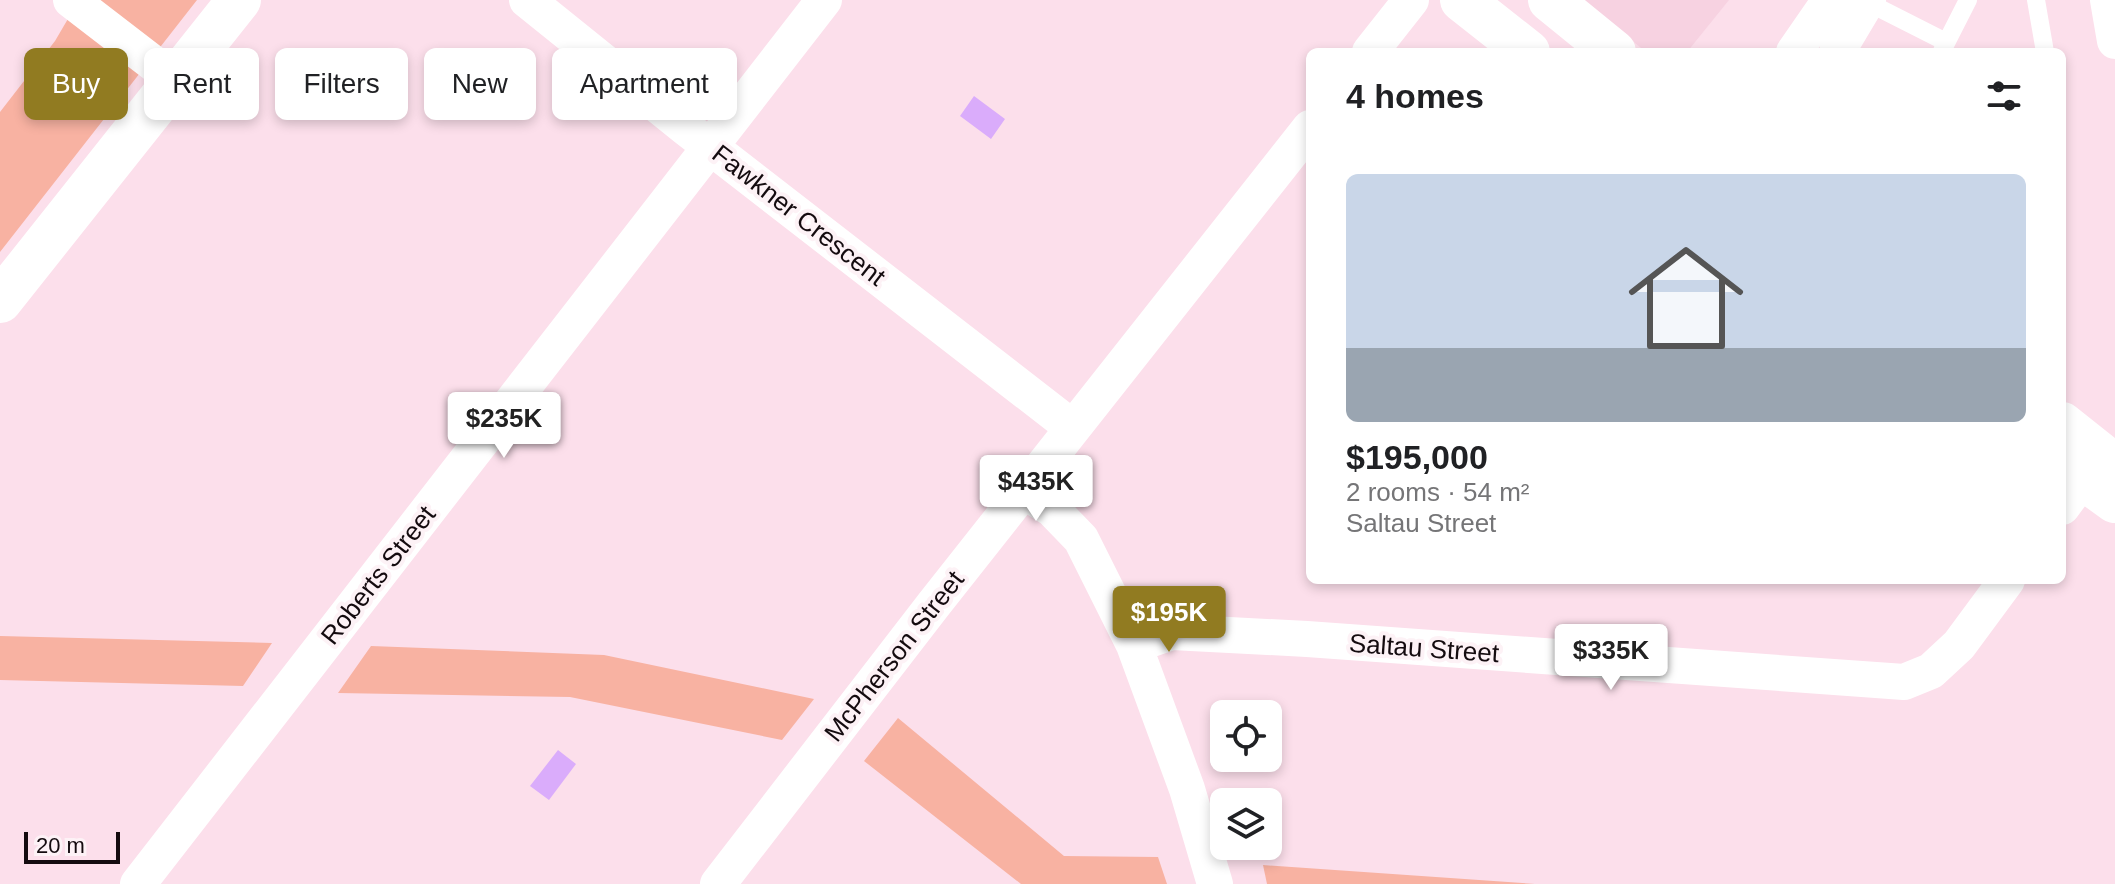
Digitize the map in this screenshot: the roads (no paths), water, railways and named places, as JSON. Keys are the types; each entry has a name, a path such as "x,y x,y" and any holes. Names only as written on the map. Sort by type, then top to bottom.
{"main road":[{"path":"201,48 239,0"},
{"path":"1462,0 1523,48"},
{"path":"1550,0 1609,48"},
{"path":"0,301 144,119"},
{"path":"2066,432 2090,478"}],"street":[{"path":"71,0 144,56"},
{"name":"Fawkner Crescent","path":"527,0 1073,428"},
{"name":"Roberts Street","path":"138,884 824,0"},
{"path":"1373,48 1411,0"},
{"path":"1797,48 1830,0"},
{"path":"2108,0 2115,41"},
{"path":"1839,48 1868,1"},
{"name":"McPherson Street","path":"718,884 1306,133"},
{"path":"1024,491 1052,509 1081,539 1134,645 1187,789 1215,884"},
{"name":"Saltau Street","path":"1134,645 1169,632 1904,682 1931,671 1959,645 2004,584"}],"lane":[{"path":"1868,1 1944,47 1968,0"},
{"path":"2036,0 2044,48"}]}
